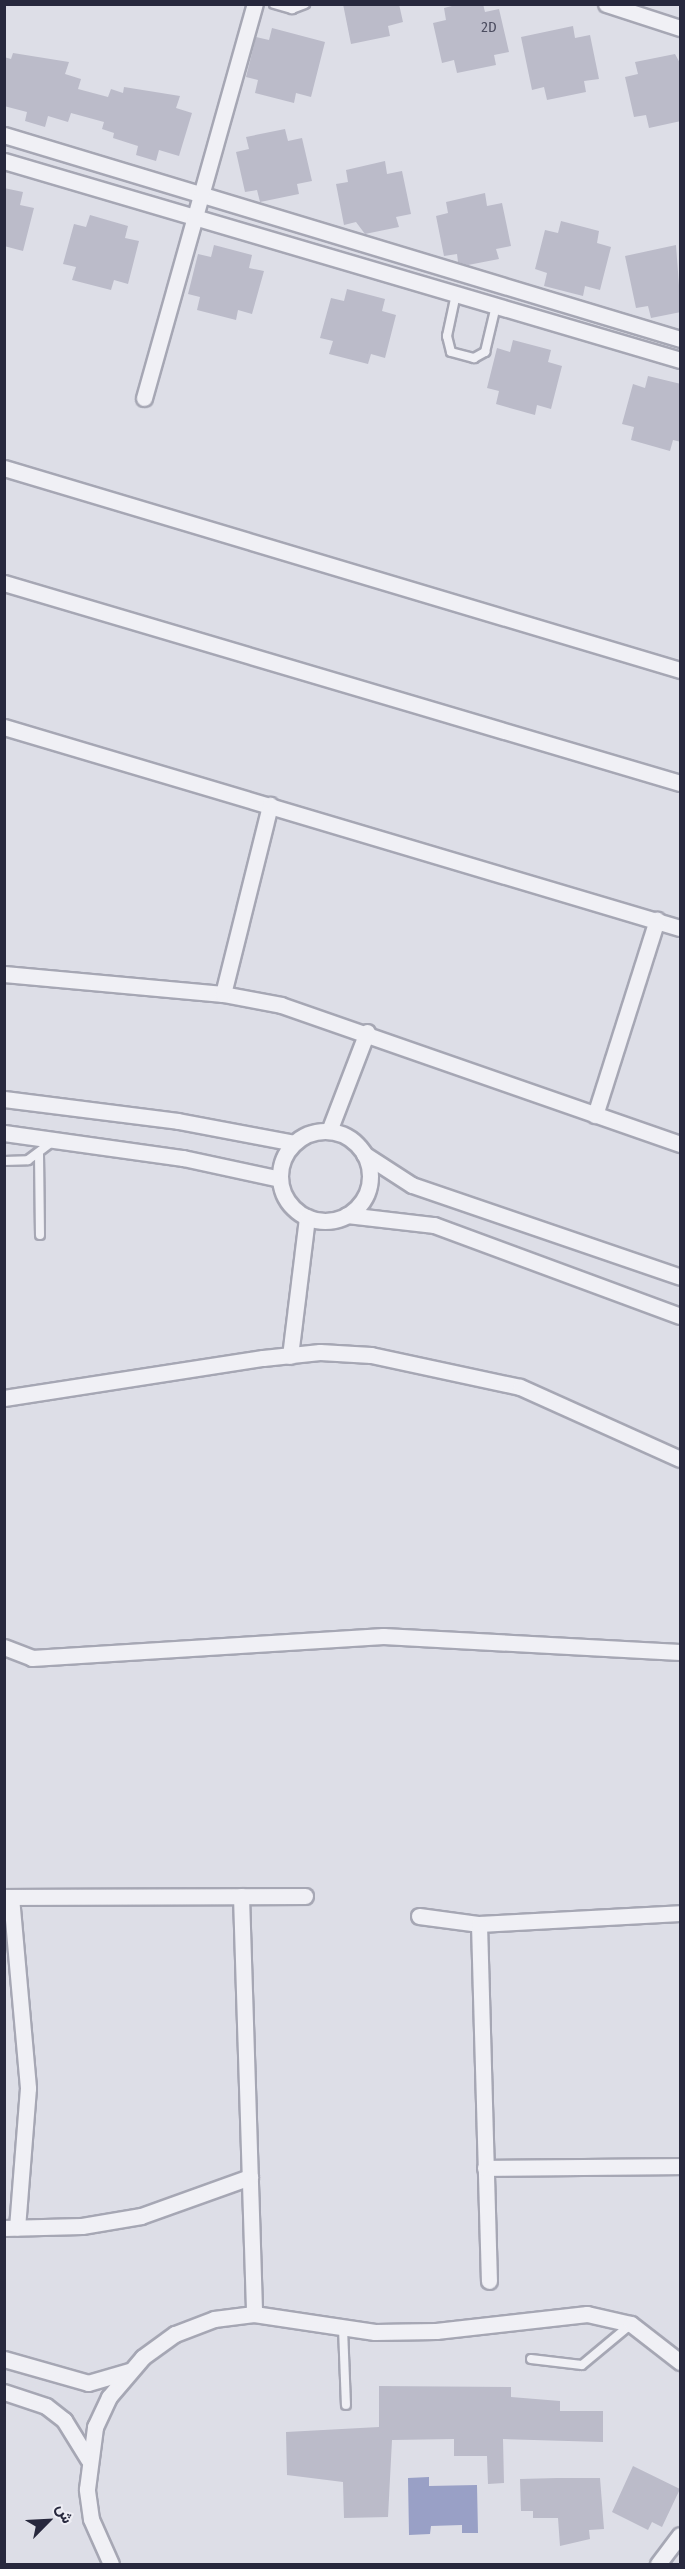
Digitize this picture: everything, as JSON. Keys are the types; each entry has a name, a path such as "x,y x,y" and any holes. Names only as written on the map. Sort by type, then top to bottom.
{"street":[{"path":"144,398 198,217 255,4"},
{"path":"606,4 681,28"},
{"path":"4,135 681,339"},
{"path":"4,161 681,360"},
{"path":"431,286 437,266"},
{"path":"4,468 681,670"},
{"path":"4,583 681,783"},
{"path":"4,727 681,928"},
{"path":"223,994 270,805"},
{"path":"595,1115 657,920"},
{"path":"4,974 223,994 281,1005 367,1032 681,1144"},
{"path":"329,1131 367,1032"},
{"path":"4,1098 178,1121 294,1143 329,1131 349,1139 363,1154 412,1185 681,1277"},
{"path":"4,1132 57,1138 280,1179"},
{"path":"294,1143 280,1179 288,1202 307,1217 327,1220 347,1215 434,1225 681,1316"},
{"path":"347,1215 366,1194 369,1181 363,1154"},
{"path":"290,1356 307,1217"},
{"path":"4,1398 290,1356 371,1355 489,1379 596,1417 681,1459"},
{"path":"4,1647 32,1658 383,1636 681,1652"},
{"path":"241,1896 254,2314"},
{"path":"250,2177 141,2216 82,2226 11,2228 28,2076 8,1897 304,1896"},
{"path":"419,1916 479,1924 681,1913"},
{"path":"479,1924 489,2281"},
{"path":"486,2168 681,2166"},
{"path":"111,2565 91,2519 88,2459 100,2417 129,2371 176,2334 214,2319 254,2314 343,2328 436,2331 555,2314 631,2324 681,2362"},
{"path":"4,2359 88,2383 129,2371"},
{"path":"4,2392 46,2406 64,2420 88,2459"},
{"path":"658,2565 681,2535"}],"lane":[{"path":"274,4 292,9 304,4"},
{"path":"456,294 447,336 451,352 480,356 496,306"},
{"path":"4,1161 28,1160 39,1154 57,1138"},
{"path":"39,1154 40,1235"},
{"path":"531,2359 582,2365 631,2324"},
{"path":"343,2328 346,2405"}],"water":[{"path":"429,2477 429,2486 477,2485 478,2533 462,2533 462,2525 431,2526 430,2534 409,2535 408,2478"}],"building":[{"path":"343,4 399,4 403,22 388,26 390,36 351,44"},
{"path":"460,4 483,4 485,12 499,9 509,52 494,55 496,65 457,73 454,60 442,63 433,23 446,20 444,8"},
{"path":"573,26 575,38 590,35 599,79 584,81 586,92 547,100 544,87 532,90 521,37"},
{"path":"272,28 325,42 311,97 296,93 294,103 255,93 258,80 246,77 256,37 269,40"},
{"path":"13,53 69,62 65,74 81,79 78,89 108,97 111,89 123,93 124,87 180,96 176,108 192,113 179,156 159,150 156,161 136,155 138,146 113,138 114,133 102,129 104,122 71,113 68,122 48,116 45,127 25,121 27,112 4,106 4,57 11,59"},
{"path":"675,54 681,65 681,121 649,128 646,115 634,117 625,77 638,74 635,62"},
{"path":"285,129 288,141 302,138 312,181 297,184 299,194 260,202 257,190 245,192 236,152 249,149 246,137"},
{"path":"385,161 387,174 402,171 411,214 396,217 399,227 365,234 356,222 344,225 336,184 348,182 346,170"},
{"path":"4,188 23,192 20,205 34,208 23,251 4,246"},
{"path":"485,193 487,206 502,203 511,246 496,249 499,259 468,265 458,262 457,254 444,256 436,216 448,213 446,202"},
{"path":"90,215 128,226 125,238 139,241 128,284 114,280 111,290 72,280 76,267 63,264 74,224 86,227"},
{"path":"561,221 599,231 597,243 611,247 600,290 585,286 583,296 544,286 547,273 535,269 545,230 558,233"},
{"path":"214,245 252,255 249,268 264,271 252,314 238,310 236,320 197,310 200,297 188,294 198,254 211,257"},
{"path":"676,245 681,312 651,318 648,306 636,308 625,256"},
{"path":"347,289 385,299 382,311 396,315 385,358 371,354 368,364 329,354 333,341 320,338 331,298 344,301"},
{"path":"513,340 551,350 548,362 562,366 551,409 537,405 535,415 496,404 499,391 487,388 497,348 510,352"},
{"path":"648,376 681,384 681,442 673,440 670,451 631,440 634,427 622,424 633,384 645,388"},
{"path":"379,2386 511,2387 511,2397 560,2401 560,2411 603,2411 603,2442 503,2439 504,2483 488,2484 487,2456 454,2456 454,2439 392,2440 388,2517 344,2518 343,2482 287,2475 286,2432 379,2427"},
{"path":"633,2466 680,2489 662,2527 652,2522 648,2530 612,2512"},
{"path":"600,2478 604,2529 589,2530 590,2539 560,2546 558,2518 533,2518 533,2511 521,2511 520,2479"}]}
